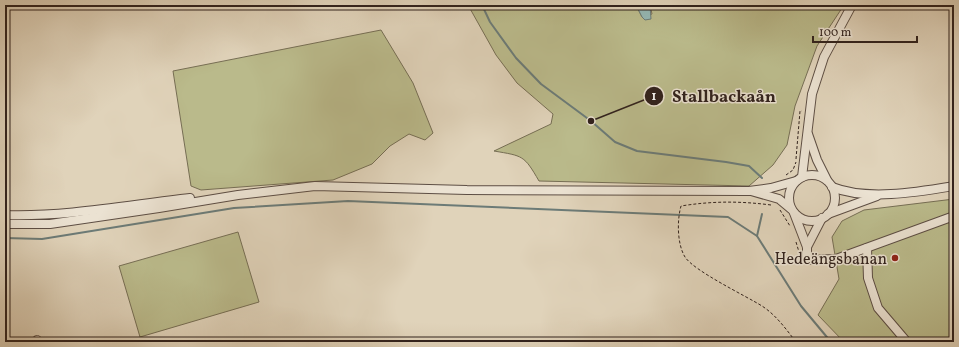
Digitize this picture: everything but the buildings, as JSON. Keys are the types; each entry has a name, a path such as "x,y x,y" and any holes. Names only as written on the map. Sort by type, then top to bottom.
{"street":[{"path":"852,5 824,57 812,94 799,179 789,194 793,211 807,247 807,260 836,259 954,216"},
{"path":"807,133 817,160 830,184 834,201 807,247"},
{"path":"5,215 26,216 97,211 165,201 238,195 315,186 467,190 749,191 780,186 815,175 830,184 849,192 884,194 954,186"},
{"path":"749,191 778,202 807,220 825,216 884,194"},
{"path":"5,224 50,224 238,195"},
{"path":"867,248 868,278 878,308 907,342"}],"path":[{"path":"780,186 781,178 793,170 796,162 800,111 809,112"},
{"path":"790,226 779,209 778,202 773,205 718,201 681,206 679,219 682,250 686,258 698,267 764,307 776,318 796,342"},
{"path":"796,240 799,253"}],"green space":[{"path":"468,5 636,5 642,17 652,14 650,5 844,5 817,46 795,106 787,145 773,165 749,186 539,181 530,166 522,158 511,154 494,151 551,124 553,114 517,83 496,55"},
{"path":"381,30 413,83 433,133 425,140 409,134 390,146 372,164 333,180 201,190 191,186 173,71"},
{"name":"Hedeängsbanan","path":"954,199 954,342 844,342 818,315 839,279 832,237 842,221 864,210"},
{"path":"238,232 259,302 140,337 119,266"}],"water":[{"path":"636,5 650,5 651,19 645,20"}],"waterway":[{"path":"482,5 490,22 516,58 541,84 591,121 615,142 637,151 749,166 762,178"},
{"path":"5,238 42,239 234,208 348,201 728,217 757,236 801,306 831,342"},
{"path":"757,236 762,214"}],"place":[{"name":"Stallbackaån","path":"591,121"},
{"name":"Hedeängsbanan","path":"895,258"}]}
